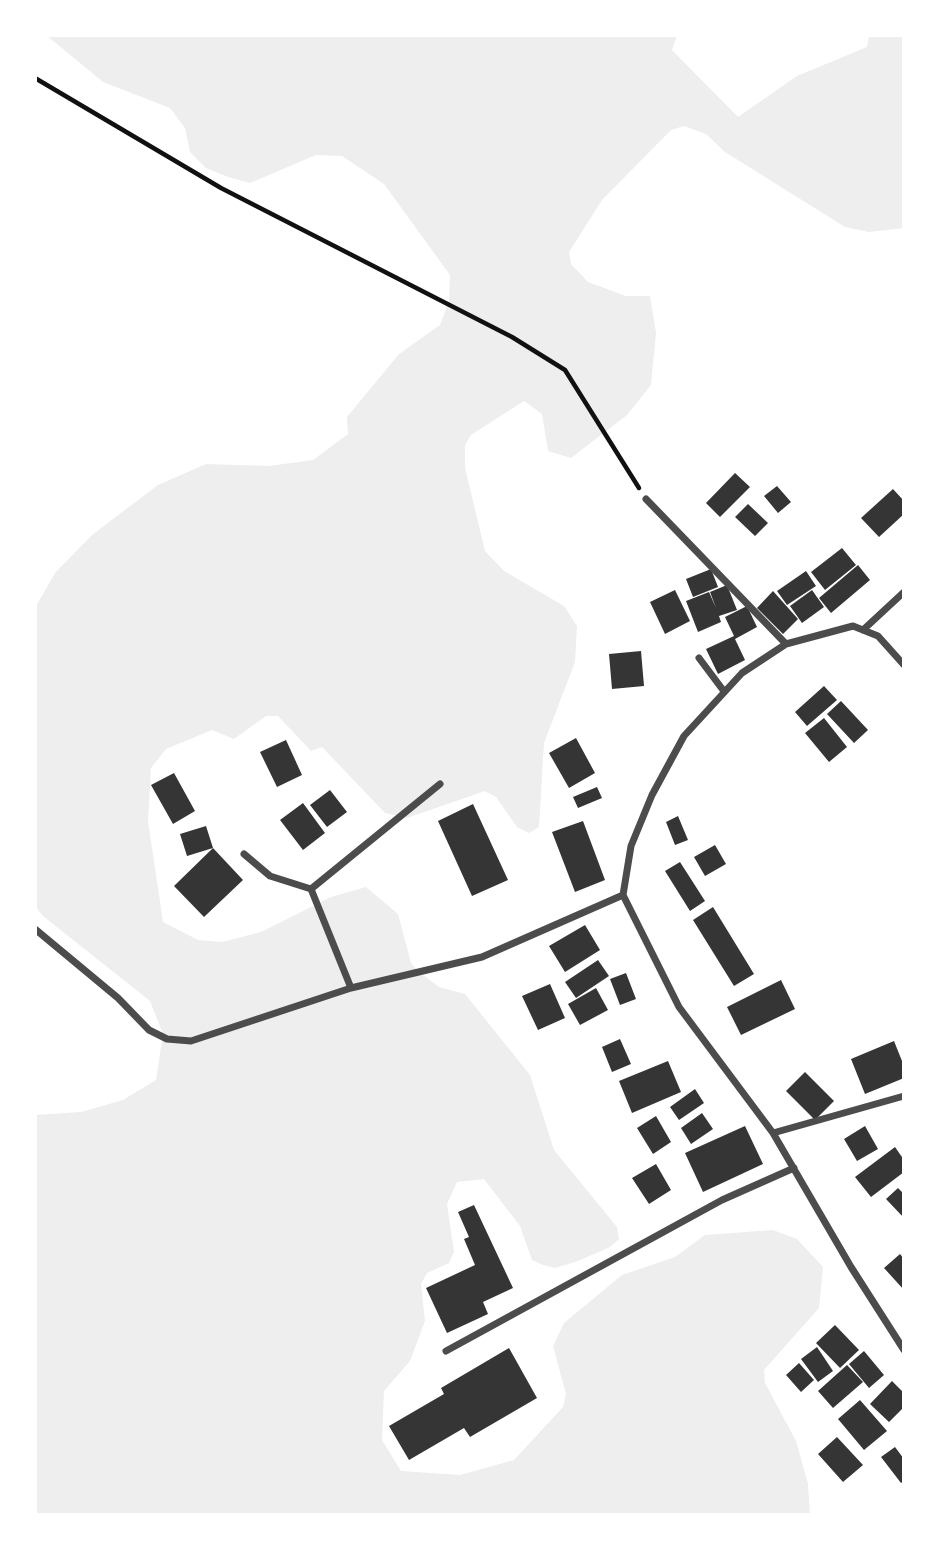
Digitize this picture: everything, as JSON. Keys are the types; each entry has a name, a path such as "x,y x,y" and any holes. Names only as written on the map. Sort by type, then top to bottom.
{"street":[{"path":"646,499 786,644"},
{"path":"863,630 904,593"},
{"path":"904,665 878,636 853,626 786,644 742,673 723,690 684,736 652,795 631,846 623,895 679,1007 736,1079 773,1133 851,1267 904,1350"},
{"path":"699,658 723,690"},
{"path":"311,889 440,783"},
{"path":"244,854 270,876 311,889"},
{"path":"311,889 351,988"},
{"path":"35,929 118,998 149,1030 167,1039 191,1041 351,988 482,957 623,895"},
{"path":"773,1133 904,1096"},
{"path":"446,1351 722,1200 794,1168"}],"path":[{"path":"35,78 221,188 512,337 565,370 646,499"}],"shaded area":[{"path":"46,35 677,35 672,50 738,117 797,76 867,47 869,35 904,35 904,228 869,232 845,227 725,152 706,134 684,126 671,130 602,200 569,252 571,264 588,282 626,296 650,296 656,333 651,385 627,415 571,458 548,451 542,414 524,401 471,435 465,445 465,468 485,551 504,571 564,606 577,626 575,662 544,743 539,827 529,833 517,827 496,797 485,791 407,818 385,813 322,747 311,751 278,716 266,716 234,739 212,730 166,749 151,768 148,821 163,922 198,940 222,942 261,932 331,897 366,887 398,914 411,963 439,987 465,994 530,1075 554,1150 617,1227 619,1239 610,1247 555,1268 543,1265 532,1260 520,1226 484,1179 457,1182 447,1204 454,1252 449,1263 427,1273 421,1284 425,1321 410,1361 384,1391 382,1440 401,1471 460,1475 514,1460 563,1407 566,1394 553,1346 564,1323 622,1275 675,1257 705,1235 773,1230 797,1239 823,1267 819,1308 764,1370 765,1383 796,1441 808,1484 810,1515 35,1515 35,1115 81,1112 123,1100 156,1080 163,1034 150,1001 43,916 35,906 35,608 55,573 92,535 158,485 206,464 269,466 313,460 348,434 347,417 399,354 440,325 449,301 450,275 384,184 342,156 316,155 250,183 228,177 206,168 190,152 185,128 170,108 103,82"}],"building":[{"path":"735,473 750,487 720,517 706,503"},
{"path":"777,486 791,502 778,513 764,496"},
{"path":"893,489 904,501 904,514 879,537 861,518"},
{"path":"748,504 768,523 755,536 735,517"},
{"path":"842,548 856,565 825,590 811,572"},
{"path":"858,565 870,580 831,613 819,598"},
{"path":"711,569 718,587 693,597 686,579"},
{"path":"806,571 816,586 787,605 777,591"},
{"path":"727,585 737,610 719,616 721,622 698,632 686,601 709,592 716,608 710,592"},
{"path":"675,590 690,621 665,634 650,602"},
{"path":"812,590 824,607 802,623 790,606"},
{"path":"773,591 798,619 783,634 757,608"},
{"path":"747,606 757,627 735,639 745,660 718,674 706,649 734,636 725,617"},
{"path":"641,651 644,686 612,689 609,654"},
{"path":"824,686 837,700 807,726 795,712"},
{"path":"841,701 868,730 854,743 827,714"},
{"path":"824,718 847,747 829,762 805,733"},
{"path":"576,738 595,773 569,788 549,753"},
{"path":"286,740 302,775 277,787 260,752"},
{"path":"174,773 195,811 173,824 151,785"},
{"path":"597,787 602,798 578,808 573,797"},
{"path":"330,790 347,812 327,827 310,805"},
{"path":"303,803 325,833 303,850 280,820"},
{"path":"473,804 508,880 472,896 438,821"},
{"path":"678,816 688,840 675,845 666,822"},
{"path":"583,821 605,880 575,892 552,832"},
{"path":"206,826 213,848 187,856 180,834"},
{"path":"715,845 726,864 705,876 694,857"},
{"path":"213,848 243,880 204,917 174,886"},
{"path":"680,862 705,901 690,911 665,871"},
{"path":"713,907 754,974 734,986 693,920"},
{"path":"585,925 600,950 565,972 549,946"},
{"path":"598,960 609,976 576,998 565,982"},
{"path":"626,973 636,999 620,1005 610,979"},
{"path":"781,980 795,1009 741,1035 727,1007"},
{"path":"550,984 565,1018 538,1030 522,996"},
{"path":"596,988 608,1010 580,1025 568,1004"},
{"path":"620,1039 631,1064 612,1072 602,1047"},
{"path":"894,1041 904,1066 904,1078 865,1094 851,1059"},
{"path":"668,1061 681,1092 632,1113 619,1081"},
{"path":"805,1072 834,1101 815,1120 786,1091"},
{"path":"695,1089 704,1103 679,1120 670,1107"},
{"path":"702,1113 713,1129 691,1144 681,1128"},
{"path":"656,1116 671,1142 653,1154 637,1128"},
{"path":"745,1126 763,1164 703,1192 685,1153"},
{"path":"865,1126 878,1149 857,1161 844,1139"},
{"path":"895,1147 904,1160 904,1172 871,1197 855,1177"},
{"path":"656,1164 671,1190 649,1204 632,1178"},
{"path":"898,1188 904,1194 904,1218 886,1199"},
{"path":"474,1205 513,1288 483,1302 488,1314 447,1333 426,1288 475,1265 464,1239 469,1237 458,1212"},
{"path":"900,1254 904,1259 904,1290 884,1268"},
{"path":"835,1325 859,1350 840,1368 816,1343"},
{"path":"817,1347 833,1371 818,1382 801,1359"},
{"path":"509,1348 537,1398 470,1437 464,1428 409,1460 389,1426 444,1394 441,1388"},
{"path":"864,1351 884,1375 869,1388 849,1364"},
{"path":"799,1363 814,1380 801,1392 786,1375"},
{"path":"847,1365 863,1382 833,1408 818,1391"},
{"path":"892,1381 904,1393 904,1407 889,1422 870,1404"},
{"path":"860,1400 887,1431 864,1450 838,1419"},
{"path":"837,1437 863,1465 843,1482 818,1454"},
{"path":"895,1447 904,1459 904,1481 901,1483 881,1457"}]}
